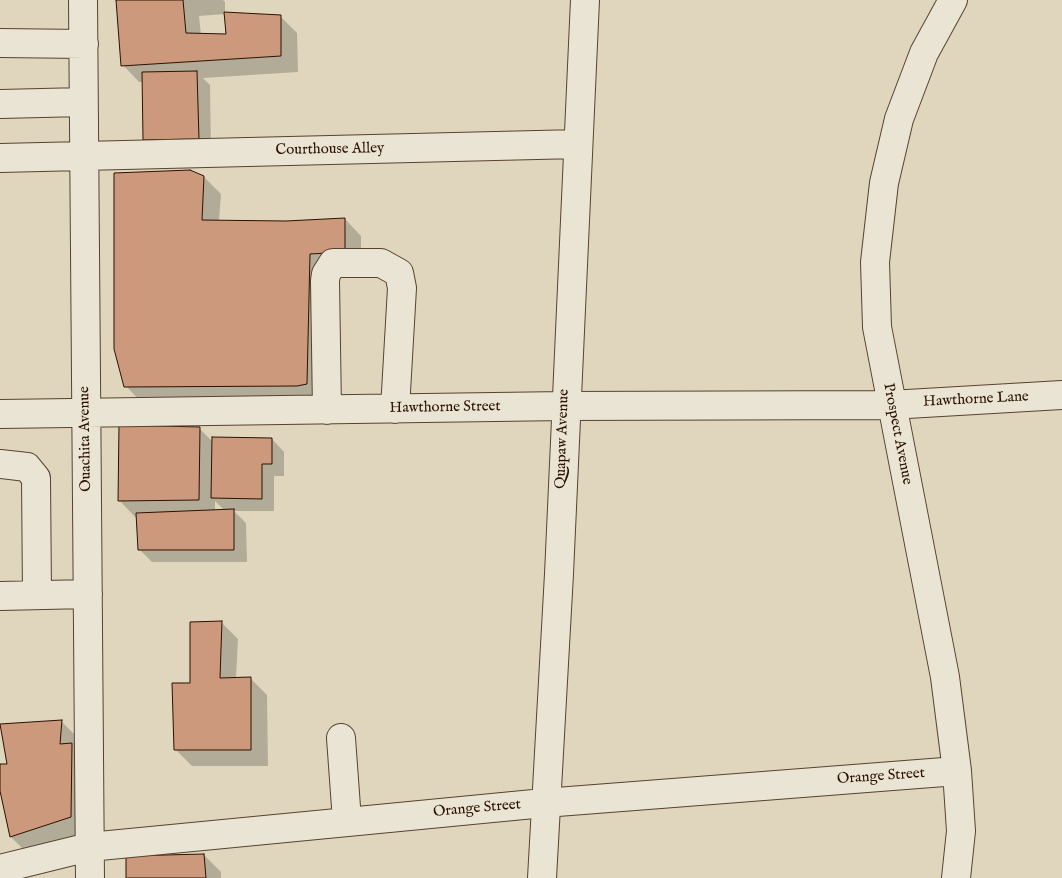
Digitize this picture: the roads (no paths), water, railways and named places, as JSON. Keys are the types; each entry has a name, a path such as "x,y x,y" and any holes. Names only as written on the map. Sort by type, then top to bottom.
{"street":[{"name":"Ouachita Avenue","path":"83,0 90,878"},
{"name":"Quapaw Avenue","path":"542,878 544,803 558,574 564,406 585,0"},
{"name":"Prospect Avenue","path":"953,0 924,53 899,119 884,183 875,262 875,281 877,327 890,405 945,677 957,771 961,832 956,878"},
{"path":"0,43 84,44"},
{"path":"0,104 83,102"},
{"name":"Courthouse Alley","path":"0,158 578,144"},
{"path":"327,410 326,274 333,263 381,263 399,273 402,288 395,409"},
{"name":"Hawthorne Lane","path":"890,405 1062,395"},
{"name":"Hawthorne Street","path":"0,414 564,406 890,405"},
{"path":"0,464 27,467 36,478 37,595"},
{"path":"0,596 88,594"},
{"path":"341,738 347,821"},
{"name":"Orange Street","path":"1,865 89,846 544,803 957,771"}]}
